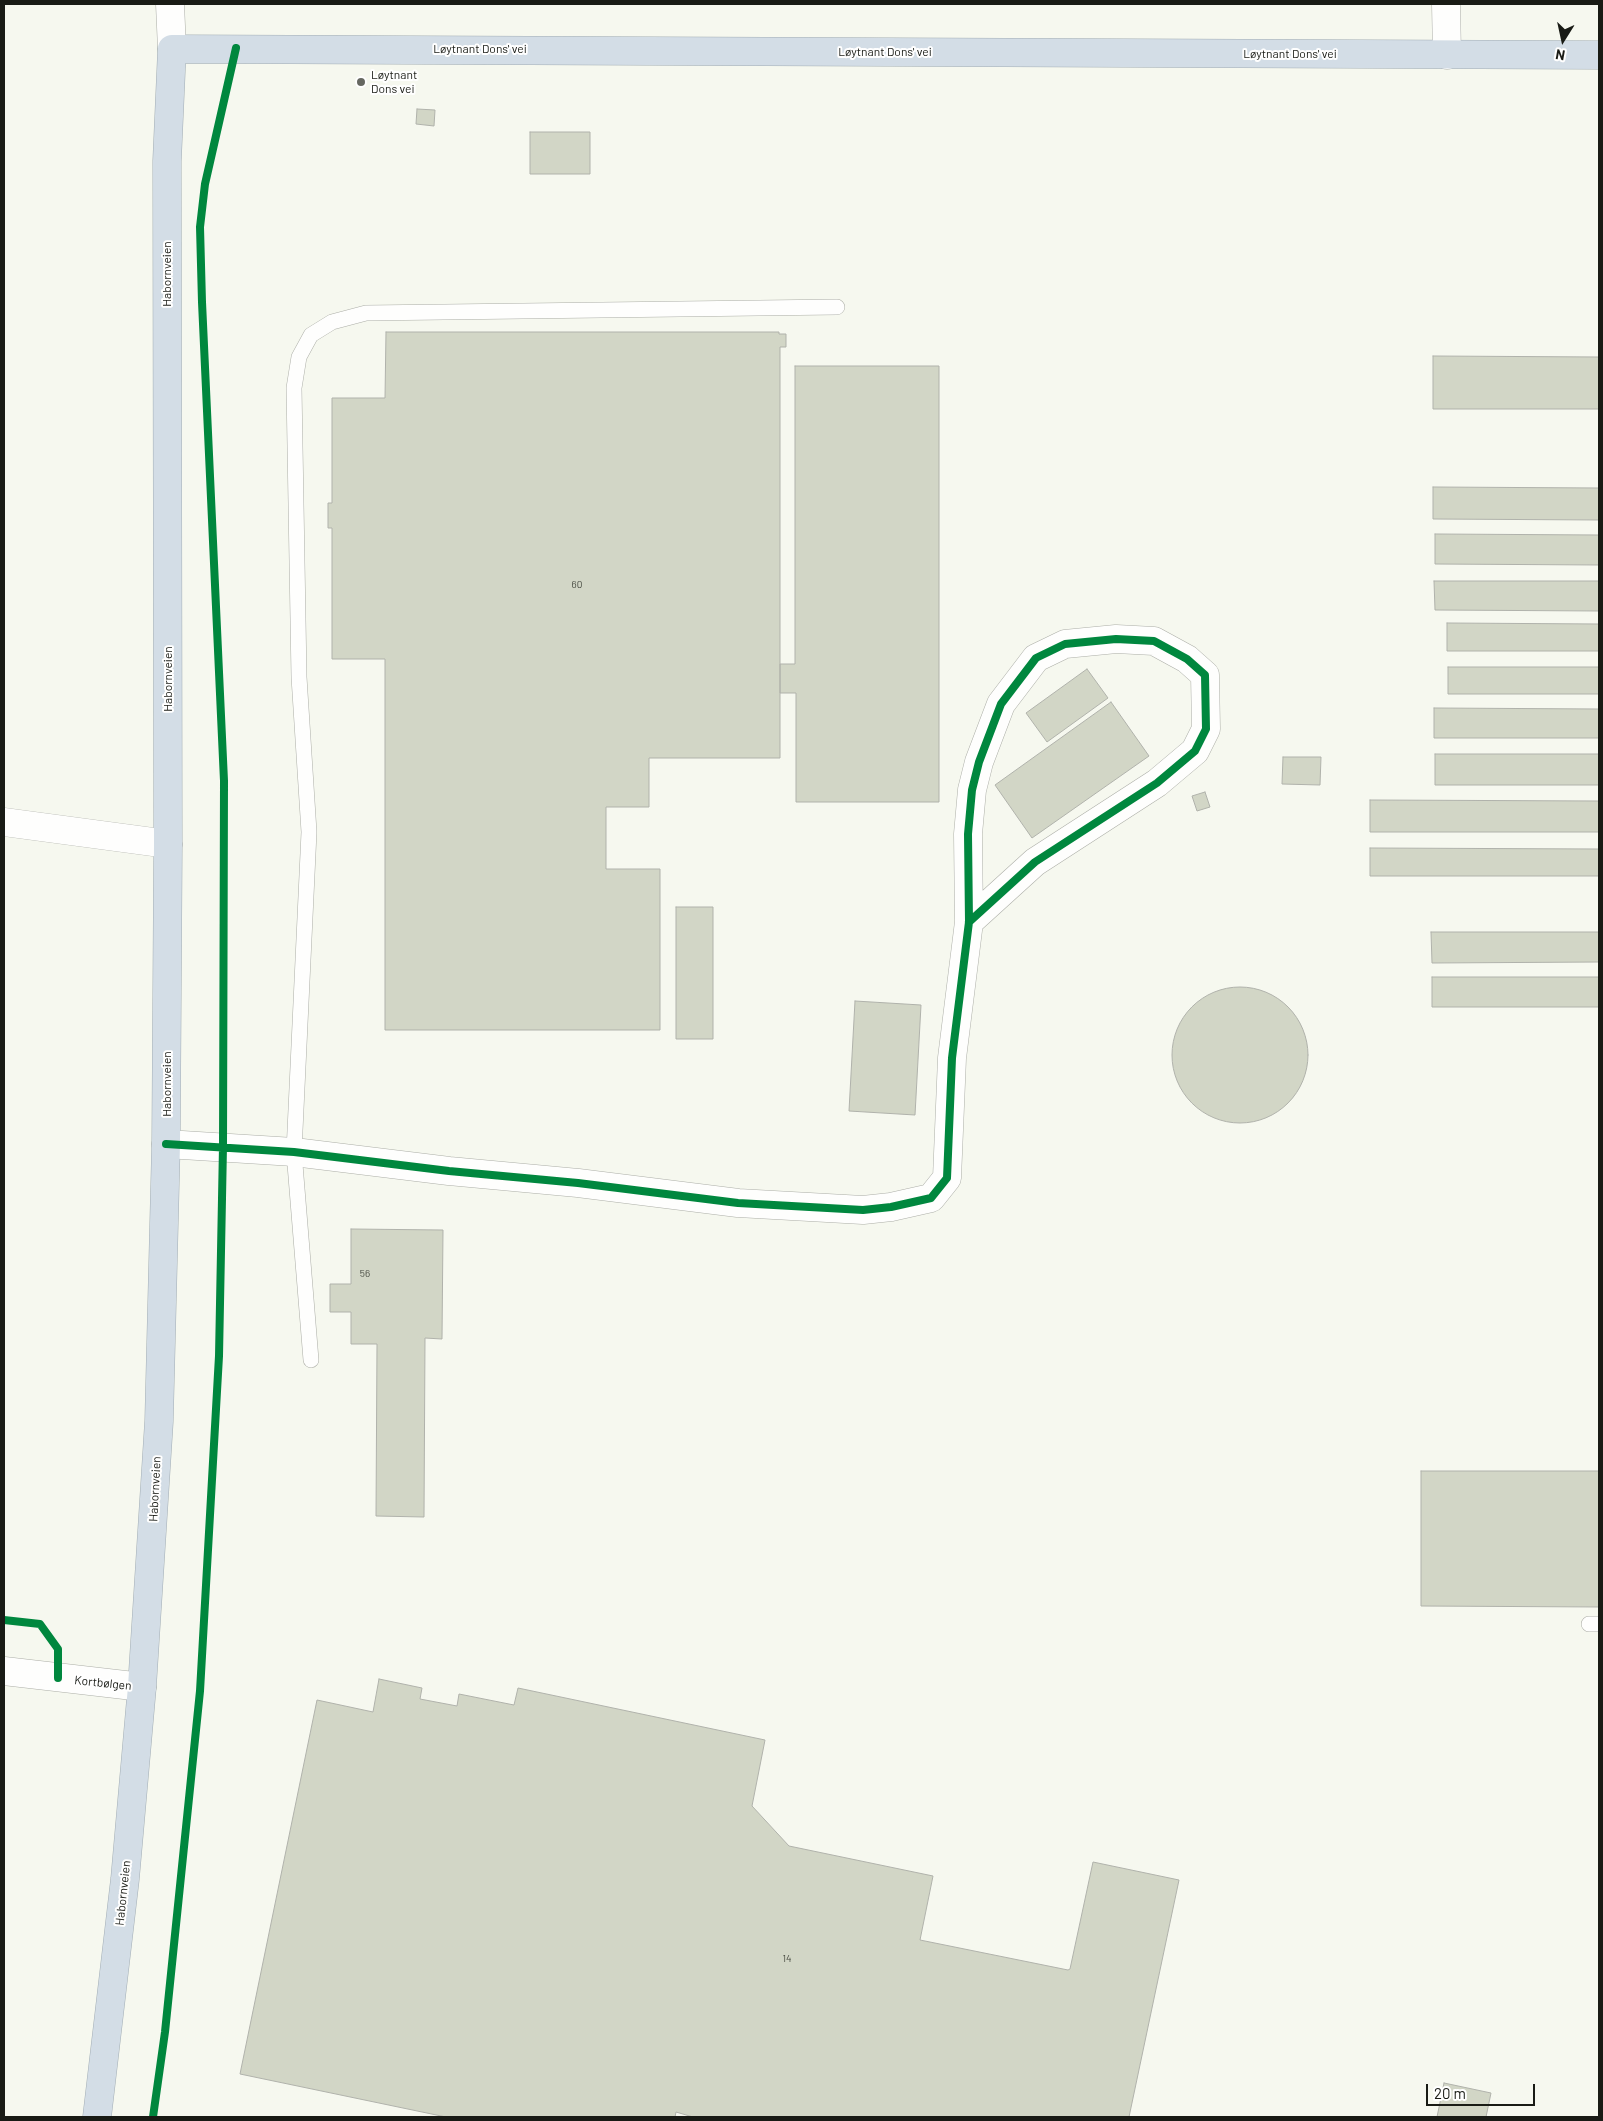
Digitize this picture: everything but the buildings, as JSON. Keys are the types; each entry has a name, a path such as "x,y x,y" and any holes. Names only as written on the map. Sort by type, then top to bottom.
{"highway":[{"name":"Løytnant Dons' vei","path":"172,49 1599,55"},
{"name":"Habornveien","path":"97,2117 125,1879 142,1687 159,1421 166,1144 168,844 167,161 172,49"}],"street":[{"path":"170,4 172,49"},
{"path":"1446,4 1447,55"},
{"path":"166,1144 294,1152 450,1171 578,1183 738,1203 862,1210 924,1201 938,1191 947,1178 952,1058 969,922 968,834 972,790 979,762 1001,704 1036,658 1065,644 1116,639 1154,641 1187,659 1205,675 1206,730 1195,751 1177,769 1157,784 1035,862 969,922"},
{"path":"4,822 168,844"},
{"name":"Kortbølgen","path":"4,1671 142,1687"}],"lane":[{"path":"311,1360 294,1152 309,832 299,677 294,388 299,357 311,335 332,322 366,312 837,307"}],"cycle path":[{"path":"153,2117 165,2032 200,1691 219,1356 223,1146 224,781 200,227 205,184 236,48"},
{"path":"166,1144 294,1152 449,1171 578,1183 738,1203 863,1210 891,1207 931,1198 947,1178 952,1058 969,922 968,834 972,790 979,762 1001,704 1036,658 1065,644 1116,639 1154,641 1187,659 1205,675 1206,729 1195,751 1157,783 1035,862 969,922"},
{"path":"4,1620 40,1624 58,1649 58,1678"}],"place":[{"name":"Løytnant Dons vei","path":"361,82"}]}
